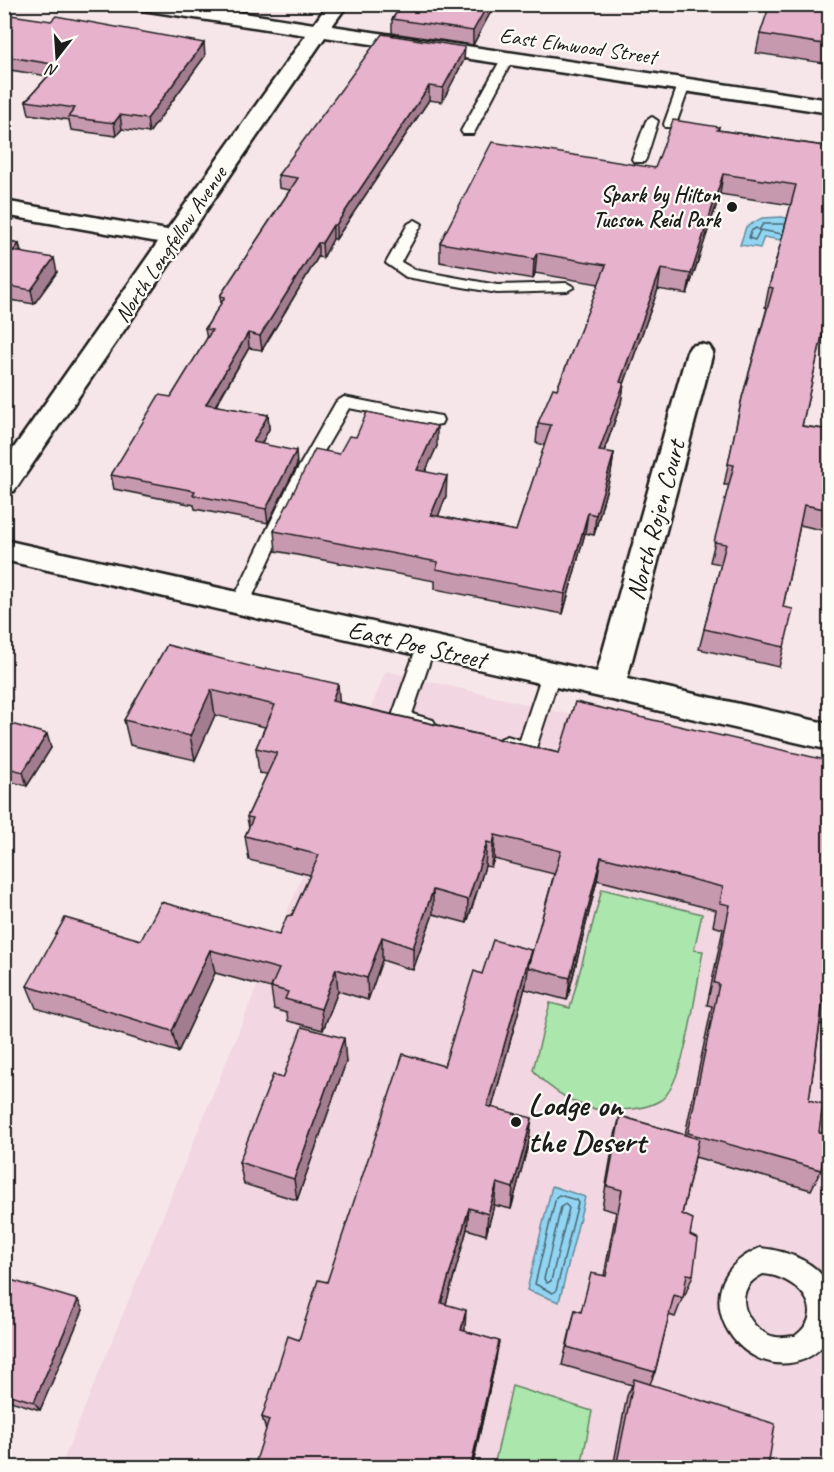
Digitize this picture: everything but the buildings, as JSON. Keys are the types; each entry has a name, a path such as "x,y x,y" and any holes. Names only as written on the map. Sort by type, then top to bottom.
{"street":[{"name":"East Elmwood Street","path":"142,4 830,107"},
{"name":"North Longfellow Avenue","path":"4,484 338,4"},
{"path":"4,208 174,238"},
{"name":"North Rojen Court","path":"609,687 700,352"},
{"name":"East Poe Street","path":"4,550 830,737"}],"lane":[{"path":"468,131 507,58"},
{"path":"670,124 684,85"},
{"path":"639,159 652,121"},
{"path":"415,224 393,263 411,274 498,289 567,287"},
{"path":"240,604 296,486 344,402 435,420"},
{"path":"426,645 401,719 447,730"},
{"path":"493,741 527,749 551,674"}],"shaded area":[{"name":"Lodge on the Desert","path":"386,671 829,776 829,1467 60,1468"}],"green space":[{"path":"602,889 702,914 694,950 703,951 689,1031 677,1074 661,1100 635,1109 607,1110 587,1107 566,1098 533,1070 550,1003 570,1008"},
{"path":"512,1386 592,1411 581,1467 494,1466"}],"water":[{"path":"782,217 805,223 786,241 764,237 760,248 740,245 746,227 762,218"},
{"path":"552,1186 585,1197 559,1302 527,1290"}],"place":[{"name":"Spark by Hilton Tucson Reid Park","path":"732,207"},
{"name":"Lodge on the Desert","path":"516,1122"}]}
